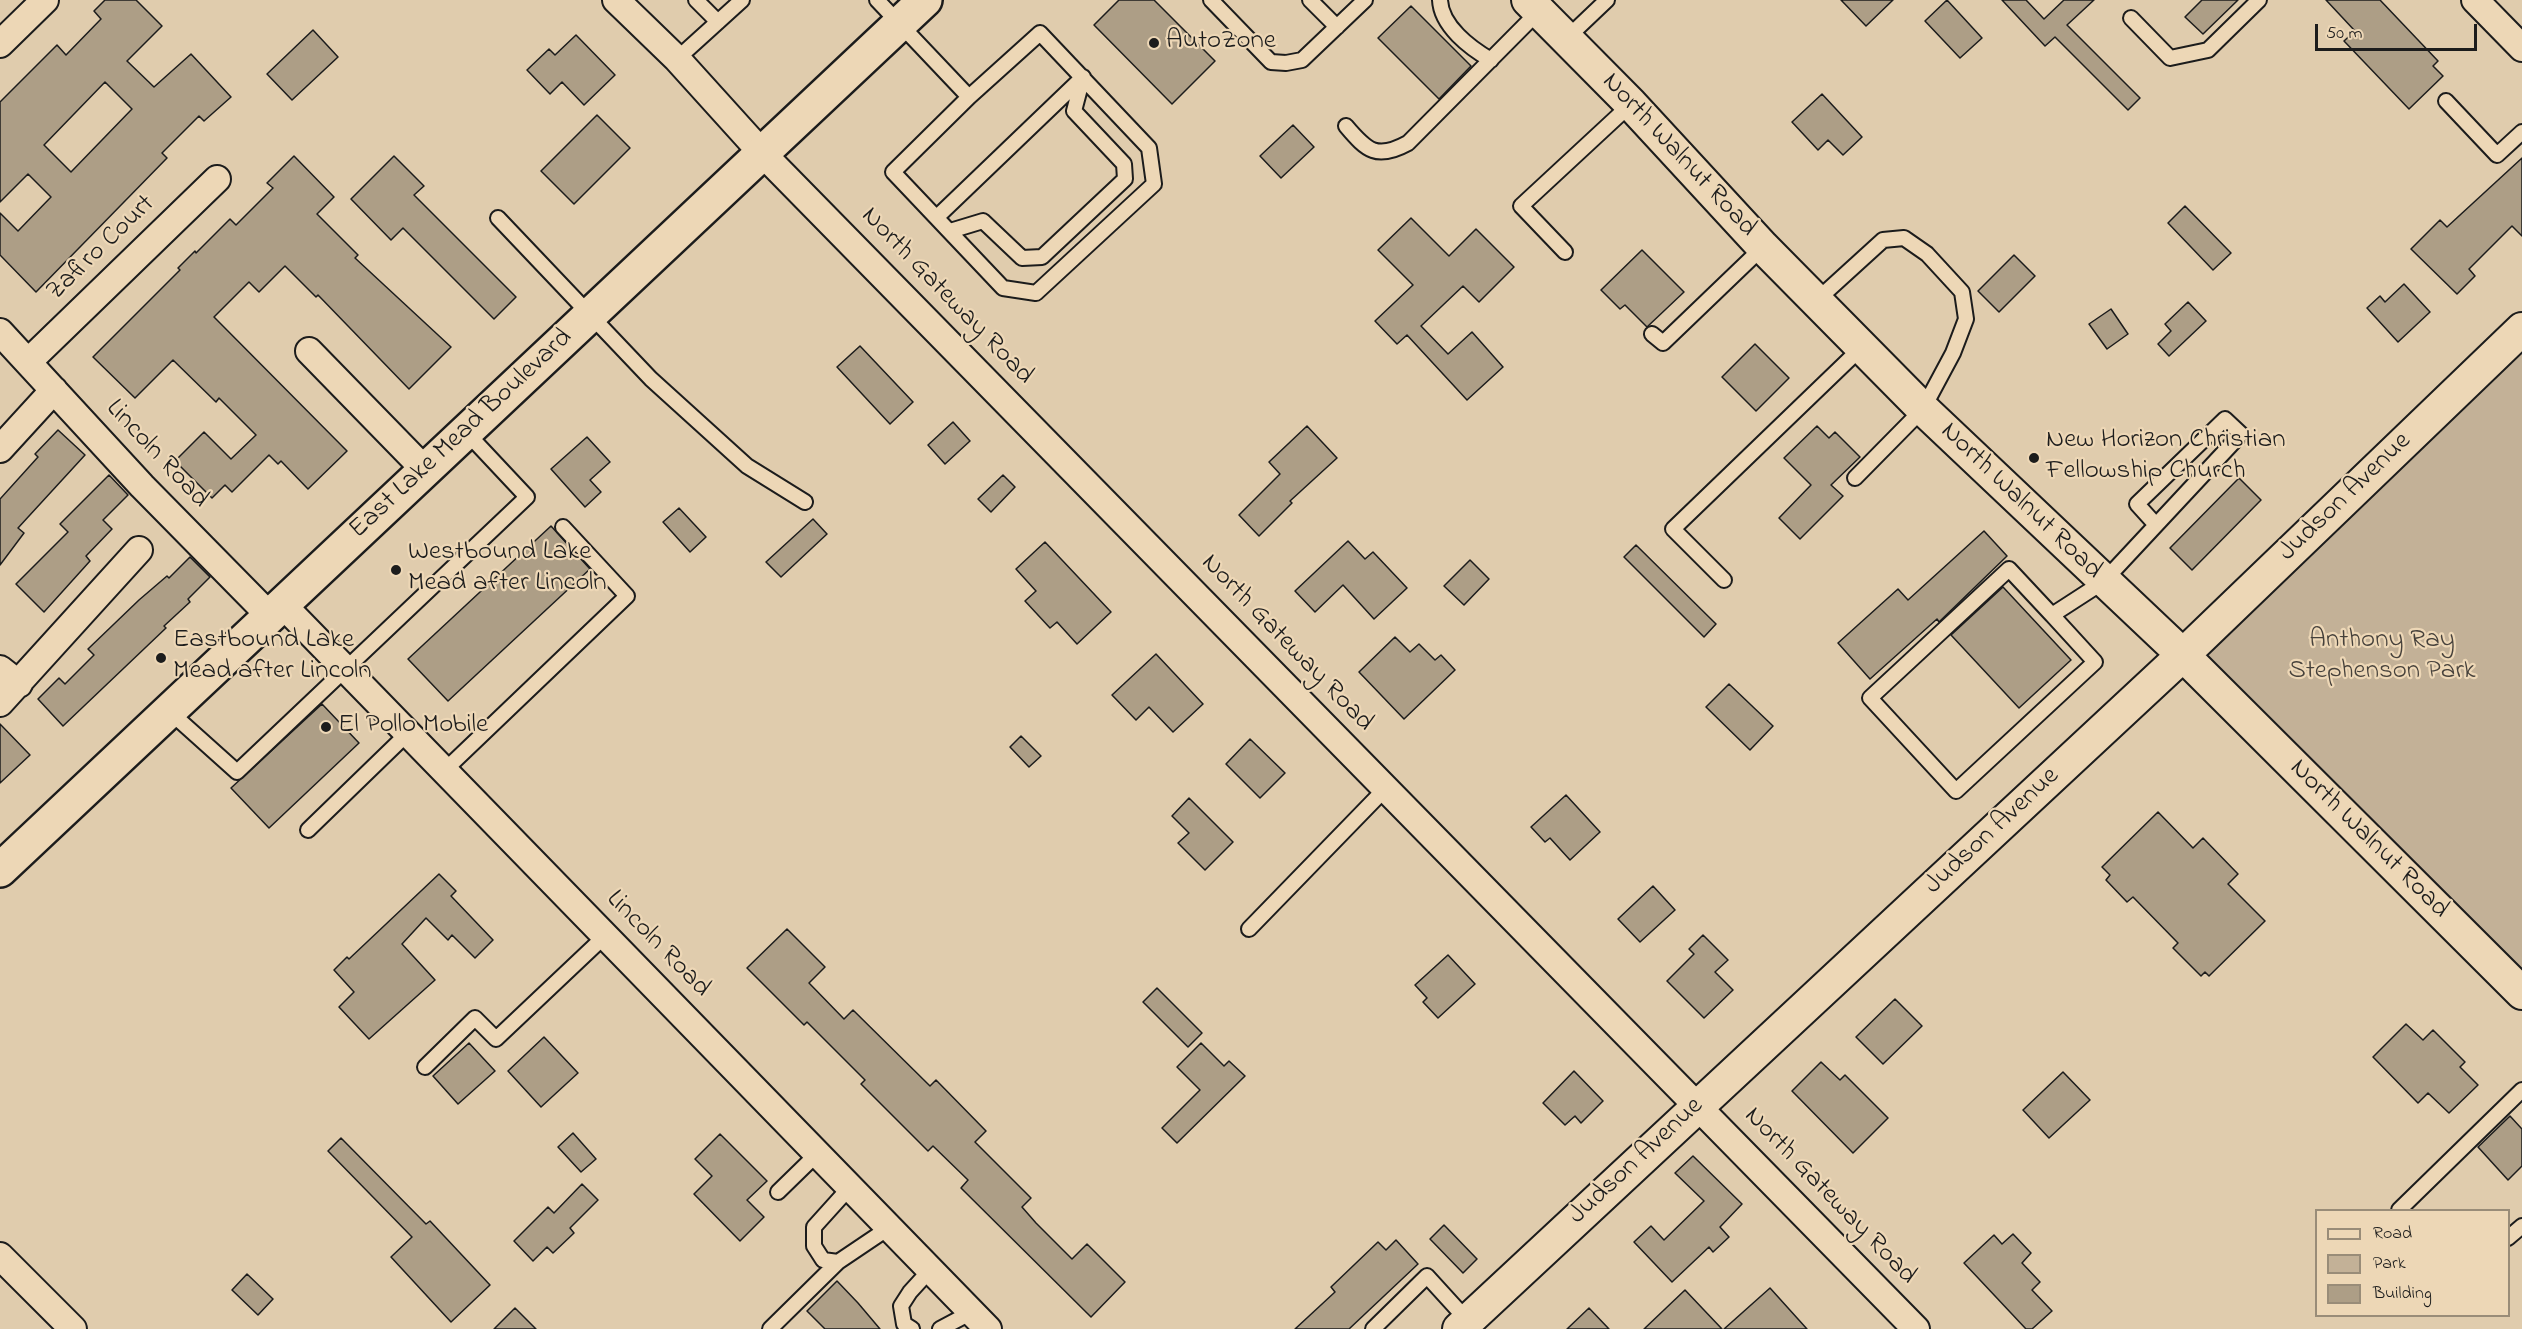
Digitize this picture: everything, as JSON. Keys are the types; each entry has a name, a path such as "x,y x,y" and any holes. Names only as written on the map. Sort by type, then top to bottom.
{"main road":[{"name":"East Lake Mead Boulevard","path":"0,870 925,0"}],"street":[{"path":"0,44 45,0"},
{"name":"North Gateway Road","path":"616,0 677,59 762,153 1916,1329"},
{"path":"2475,0 2522,48"},
{"name":"North Walnut Road","path":"1534,6 1631,104 1763,247 1923,409 2103,582 2183,655 2522,993"},
{"name":"Zafiro Court","path":"28,362 217,179"},
{"name":"Judson Avenue","path":"1463,1325 2183,655 2522,329"},
{"name":"Lincoln Road","path":"0,332 142,486 276,610 346,670 819,1152 980,1320"},
{"path":"309,351 425,470"},
{"path":"0,449 54,390"},
{"path":"0,703 10,677 46,651 139,550"},
{"path":"3,1265 73,1329"}],"lane":[{"path":"696,0 718,22"},
{"path":"677,59 742,0"},
{"path":"877,0 969,104"},
{"path":"1211,0 1271,62 1286,63 1302,60 1365,0"},
{"path":"1440,0 1441,12 1447,21 1478,52 1491,60"},
{"path":"1566,39 1607,0"},
{"path":"2131,18 2170,58 2208,50 2259,0"},
{"path":"1317,2 1337,27"},
{"path":"1346,126 1367,150 1380,153 1397,149 1418,135 1491,60 1534,6"},
{"path":"1040,33 1083,78 1149,148 1154,184 1036,293 1003,288 893,172 945,131 1040,33"},
{"path":"937,217 1007,142 1083,78"},
{"path":"950,231 983,221 1022,258 1042,257 1125,179 1124,164 1074,111 1083,78"},
{"path":"2446,102 2497,155 2522,132"},
{"path":"1565,252 1521,206 1631,104"},
{"path":"498,218 651,379 747,466 805,502"},
{"path":"1816,301 1884,240 1904,238 1927,254 1962,292 1966,320 1953,353 1923,409 1855,478"},
{"path":"1652,334 1663,343 1763,247"},
{"path":"1725,580 1673,529 1862,347"},
{"path":"2052,615 2103,582 2241,434 2225,419 2137,504 2156,525"},
{"path":"169,711 237,772 346,670 527,497 466,432"},
{"path":"444,771 627,596 563,528"},
{"path":"2009,569 2052,615 2095,662 1956,791 1870,698 2009,569"},
{"path":"308,830 408,734"},
{"path":"1249,929 1386,788"},
{"path":"425,1067 474,1018 496,1039 606,935"},
{"path":"2400,1209 2522,1090"},
{"path":"778,1192 819,1152"},
{"path":"838,1262 823,1260 814,1246 814,1227 851,1186"},
{"path":"2510,1236 2522,1226"},
{"path":"770,1329 838,1262 890,1227"},
{"path":"912,1329 904,1324 901,1306 931,1269"},
{"path":"1373,1329 1426,1276 1463,1325"},
{"path":"940,1329 980,1320"}],"green space":[{"name":"Anthony Ray Stephenson Park","path":"2522,328 2522,995 2183,655"}],"building":[{"path":"105,0 136,0 162,26 127,61 154,87 191,54 231,97 204,121 199,116 162,153 167,158 36,292 0,255 0,213 18,231 51,197 28,174 0,202 0,102 57,45 66,55 101,19 94,11","holes":["105,82 132,109 71,172 44,145"]},
{"name":"AutoZone","path":"1119,0 1154,0 1215,61 1172,104 1094,25"},
{"path":"1841,0 1893,0 1866,26"},
{"path":"1947,0 1982,38 1960,58 1925,21"},
{"path":"2002,0 2026,0 2044,19 2064,0 2094,0 2067,25 2140,98 2128,110 2055,37 2045,46"},
{"path":"2202,0 2238,0 2203,34 2185,17"},
{"path":"2326,0 2380,0 2438,61 2433,66 2443,76 2409,109 2344,41 2355,31"},
{"path":"1411,6 1471,66 1439,99 1378,38"},
{"path":"313,30 338,57 292,100 267,74"},
{"path":"576,35 615,75 584,105 562,82 550,94 527,70 549,49 555,55"},
{"path":"1822,94 1862,137 1843,155 1828,140 1818,150 1792,122"},
{"path":"597,115 630,148 574,204 541,171"},
{"path":"1293,125 1314,147 1281,178 1260,156"},
{"path":"294,156 334,197 317,214 358,255 355,258 451,347 409,389 318,295 316,297 285,266 259,292 249,282 214,317 347,451 308,489 281,461 278,464 269,455 232,492 225,485 212,498 175,461 204,432 231,459 256,435 219,398 216,402 173,360 135,398 93,357 180,270 178,268 195,251 196,253 230,219 236,225 273,188 267,183"},
{"path":"394,156 424,186 414,195 516,297 494,319 403,228 391,240 351,199"},
{"path":"2522,158 2522,236 2512,226 2469,269 2475,276 2457,294 2411,249 2440,220 2447,227"},
{"path":"2185,206 2231,253 2213,270 2168,223"},
{"path":"1411,218 1449,256 1476,229 1514,267 1479,302 1463,286 1421,326 1448,354 1472,332 1503,367 1467,400 1407,335 1397,344 1375,321 1413,285 1378,250"},
{"path":"1642,250 1684,292 1647,327 1625,305 1620,309 1601,290"},
{"path":"2014,255 2035,276 1999,312 1978,291"},
{"path":"2404,284 2430,312 2398,342 2367,308 2380,296 2385,302"},
{"path":"2188,302 2206,321 2169,356 2158,344 2171,331 2165,324"},
{"path":"2111,309 2128,334 2107,349 2089,324"},
{"path":"1755,344 1789,378 1756,411 1722,377"},
{"path":"860,346 913,402 890,424 837,367"},
{"path":"953,422 970,441 945,464 928,445"},
{"path":"1307,426 1337,458 1290,501 1292,503 1259,536 1239,515 1280,474 1269,462"},
{"path":"1817,426 1829,438 1835,432 1860,457 1831,485 1843,496 1800,539 1779,518 1811,485 1784,458"},
{"path":"58,430 85,455 18,528 24,533 0,565 0,499 38,457 35,454"},
{"path":"587,437 610,462 590,480 601,492 585,507 551,469"},
{"path":"109,475 128,495 103,520 112,529 86,556 90,561 44,612 16,584 68,532 60,524"},
{"path":"1003,475 1015,487 991,512 978,499"},
{"path":"2239,478 2261,500 2192,570 2170,548"},
{"path":"679,508 706,537 690,552 663,522"},
{"path":"813,519 827,534 781,577 766,562"},
{"path":"551,526 590,569 448,701 408,659"},
{"path":"1984,531 2007,556 1939,622 1937,619 1870,679 1838,643 1898,589 1908,600"},
{"path":"1348,541 1365,559 1373,552 1407,588 1374,619 1343,585 1315,612 1295,591"},
{"path":"1045,542 1111,612 1077,644 1057,622 1050,628 1025,601 1036,591 1016,569"},
{"path":"1636,545 1716,624 1704,637 1624,557"},
{"path":"190,557 210,577 188,599 190,602 164,626 166,628 63,726 38,699 59,678 65,684 94,655 88,649 139,600 167,576 169,578"},
{"path":"1470,560 1489,579 1464,605 1444,586"},
{"path":"2003,587 2071,660 2019,708 1951,635"},
{"path":"1395,637 1410,652 1419,644 1435,660 1441,655 1455,670 1404,719 1359,672"},
{"path":"1156,654 1203,704 1173,732 1149,707 1136,720 1112,695"},
{"path":"1729,684 1773,726 1750,750 1706,707"},
{"path":"322,704 359,743 269,828 231,788"},
{"path":"0,724 30,755 0,783"},
{"path":"1021,736 1041,756 1029,767 1010,747"},
{"path":"1250,739 1285,773 1260,798 1226,764"},
{"path":"1566,795 1600,832 1570,860 1550,838 1545,842 1531,827"},
{"path":"1189,798 1233,842 1205,870 1178,843 1189,833 1172,816"},
{"path":"2158,812 2193,848 2203,838 2238,874 2228,884 2265,921 2209,976 2205,972 2201,976 2173,948 2178,943 2133,897 2127,902 2106,880 2110,875 2102,867"},
{"path":"439,874 456,891 451,896 493,940 475,958 452,935 448,940 426,918 402,944 435,980 369,1039 339,1007 354,992 334,970 347,957 349,959"},
{"path":"1653,886 1675,910 1640,942 1618,919"},
{"path":"787,929 825,967 809,983 844,1019 853,1010 930,1086 936,1080 986,1131 975,1142 1031,1198 1022,1207 1036,1223 1072,1259 1087,1244 1125,1282 1091,1317 961,1188 968,1180 933,1146 928,1151 861,1084 865,1080 807,1022 804,1025 747,968"},
{"path":"1703,935 1728,960 1715,972 1733,990 1704,1018 1667,981 1694,954 1689,949"},
{"path":"1448,955 1475,984 1438,1018 1423,1002 1427,998 1415,985"},
{"path":"1157,988 1202,1033 1188,1047 1143,1002"},
{"path":"1895,999 1922,1026 1883,1064 1856,1037"},
{"path":"2406,1024 2423,1040 2433,1030 2465,1062 2460,1067 2478,1085 2449,1113 2428,1093 2418,1103 2373,1057"},
{"path":"544,1037 578,1073 541,1107 508,1071"},
{"path":"469,1043 495,1071 458,1104 433,1076"},
{"path":"1201,1043 1224,1066 1229,1061 1245,1076 1177,1143 1162,1128 1200,1090 1177,1067"},
{"path":"1821,1062 1840,1080 1845,1075 1888,1118 1853,1153 1792,1091"},
{"path":"1574,1071 1603,1101 1581,1123 1575,1116 1565,1125 1543,1103"},
{"path":"2063,1072 2090,1100 2049,1138 2023,1110"},
{"path":"2510,1116 2522,1129 2522,1166 2508,1180 2478,1147"},
{"path":"573,1133 596,1159 581,1172 558,1147"},
{"path":"720,1134 767,1181 747,1200 764,1217 740,1241 694,1194 712,1176 695,1159"},
{"path":"341,1138 426,1224 430,1221 490,1285 451,1322 391,1257 412,1237 328,1151"},
{"path":"1693,1156 1742,1204 1720,1227 1729,1237 1713,1252 1709,1247 1672,1282 1634,1242 1651,1226 1664,1240 1704,1201 1675,1173"},
{"path":"582,1184 598,1200 570,1228 574,1233 553,1253 547,1247 533,1261 514,1241 548,1207 554,1213"},
{"path":"1444,1225 1477,1259 1463,1273 1430,1239"},
{"path":"2013,1234 2031,1253 2022,1263 2040,1282 2032,1290 2052,1311 2032,1329 2026,1329 1964,1263 1994,1235 2002,1244"},
{"path":"1396,1240 1418,1264 1349,1329 1295,1329 1335,1292 1331,1287 1378,1242 1386,1250"},
{"path":"247,1274 273,1299 258,1315 232,1290"},
{"path":"837,1281 880,1329 825,1329 807,1311"},
{"path":"1770,1288 1807,1329 1724,1329"},
{"path":"1685,1290 1722,1329 1644,1329"},
{"path":"515,1308 536,1329 494,1329"},
{"path":"1589,1308 1609,1329 1567,1329"}],"place":[{"name":"AutoZone","path":"1154,43"},
{"name":"New Horizon Christian Fellowship Church","path":"2034,458"},
{"name":"Westbound Lake Mead after Lincoln","path":"396,570"},
{"name":"Eastbound Lake Mead after Lincoln","path":"161,658"},
{"name":"El Pollo Mobile","path":"326,727"}]}
